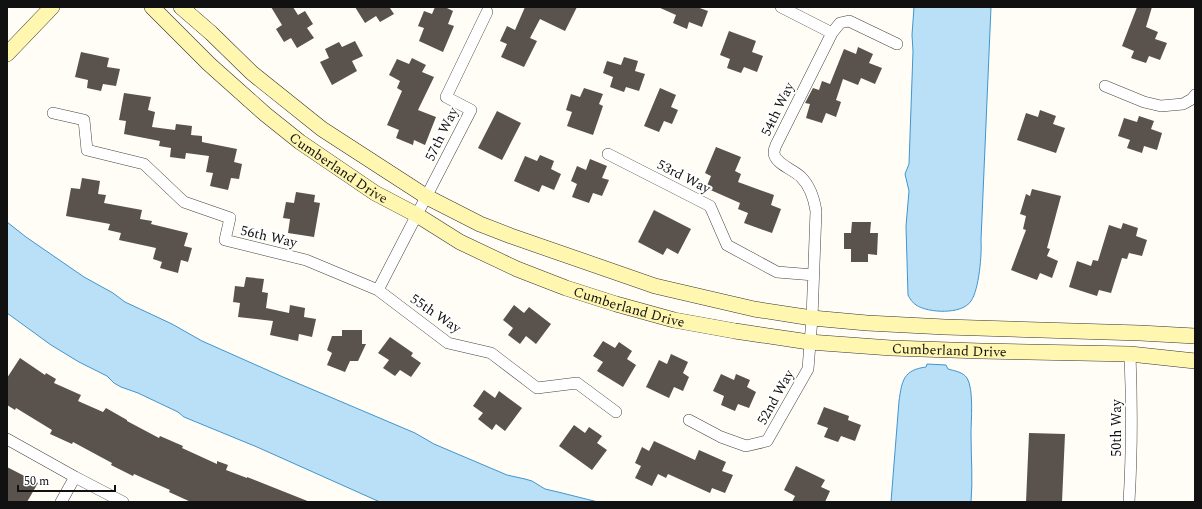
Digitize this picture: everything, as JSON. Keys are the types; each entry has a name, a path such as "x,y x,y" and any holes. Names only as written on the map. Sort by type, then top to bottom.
{"street":[{"path":"7,54 52,7"},
{"name":"Cumberland Drive","path":"152,7 209,64 265,114 288,133 375,193 417,215 460,242 517,269 616,304 674,320 735,331 811,330 867,323 1195,336"},
{"name":"Cumberland Drive","path":"181,7 211,33 252,73 322,129 427,197 492,229 656,286 754,309 811,330 891,348 1130,354 1195,361"},
{"path":"781,7 832,33"},
{"name":"57th Way","path":"417,215 471,110 446,97 487,12"},
{"name":"54th Way","path":"811,330 816,211 815,202 808,185 802,177 778,162 774,154 776,145 832,33 840,23 849,21 897,44"},
{"path":"1105,86 1144,102 1161,106 1183,104 1192,99 1195,95"},
{"name":"56th Way","path":"53,113 84,120 88,150 144,164 184,202 230,218 225,240 306,260 378,290"},
{"name":"53rd Way","path":"608,154 710,206 727,245 777,272 814,275"},
{"path":"378,290 417,215"},
{"name":"55th Way","path":"378,290 448,343 492,353 537,388 578,383 616,412"},
{"name":"52nd Way","path":"689,420 721,437 746,446 767,441 808,369 811,330"},
{"name":"50th Way","path":"1129,502 1131,471 1130,354"},
{"path":"7,439 123,502"},
{"path":"62,502 75,477"}],"water":[{"path":"914,7 991,7 979,272 976,289 971,301 967,306 953,311 936,311 921,308 913,303 908,295 906,226 909,191 905,174 909,164"},
{"path":"7,222 84,277 113,293 125,302 172,324 202,341 415,433 434,444 507,475 532,481 545,489 598,502 380,502 257,447 184,417 178,412 114,383 107,376 79,362 51,345 7,313"},
{"path":"927,364 946,365 948,369 963,374 969,383 972,405 971,502 891,502 901,388 908,374 912,371 926,367"}],"building":[{"path":"271,7 293,7 298,15 305,11 313,24 307,28 314,38 297,48 291,38 284,42 276,29 282,25"},
{"path":"355,7 392,7 390,8 394,14 380,22 376,16 365,23"},
{"path":"435,7 445,7 453,11 448,24 454,26 443,52 419,41 424,28 418,26 424,11 432,14"},
{"path":"525,7 577,7 565,31 540,19 530,38 537,41 524,67 501,57 507,44 500,41 507,26 515,30"},
{"path":"658,7 697,7 708,11 702,27 689,22 687,29 673,23 676,15"},
{"path":"1137,7 1152,7 1146,27 1158,32 1155,39 1167,43 1160,60 1149,56 1146,63 1131,58 1134,51 1122,46"},
{"path":"729,31 756,41 752,52 763,56 757,72 744,67 741,73 727,68 730,59 720,55"},
{"path":"355,41 363,56 352,61 357,71 332,85 320,62 329,58 325,49 339,42 342,47"},
{"path":"858,47 873,54 869,63 882,68 875,84 861,78 858,85 843,79 836,100 841,102 836,117 826,113 822,123 806,118 810,104 805,103 813,88 819,90 822,81 830,84 844,49 856,54"},
{"path":"81,52 109,58 107,67 120,69 116,86 103,84 101,91 87,88 88,80 75,77"},
{"path":"624,57 638,61 635,71 645,74 639,91 626,87 624,92 610,87 613,77 603,73 607,61 621,65"},
{"path":"412,58 426,65 422,72 434,77 418,110 436,117 425,145 414,140 413,145 396,138 399,130 387,125 402,91 397,88 400,81 389,75 397,59 409,64"},
{"path":"584,88 603,94 599,104 603,106 593,135 567,126 572,112 566,110 571,94 580,97"},
{"path":"660,88 676,95 671,107 678,110 672,124 664,121 659,132 644,126"},
{"path":"124,93 151,97 148,110 155,112 152,127 175,130 176,124 192,126 191,135 202,136 202,142 237,149 234,162 242,164 239,179 231,178 228,190 210,186 213,173 206,172 209,156 186,153 185,159 170,157 171,148 159,146 160,141 124,134 126,121 119,120"},
{"path":"1040,110 1056,116 1053,124 1065,128 1056,153 1017,140 1026,113 1038,117"},
{"path":"497,111 521,123 502,160 478,148"},
{"path":"1139,116 1154,121 1151,129 1162,133 1157,150 1144,146 1142,153 1127,148 1130,140 1118,136 1124,118 1137,122"},
{"path":"716,147 741,157 735,171 741,174 738,182 774,195 771,205 781,209 772,233 744,223 748,213 738,209 740,203 706,188 711,176 705,173"},
{"path":"540,155 554,161 551,169 561,174 554,190 542,185 539,192 514,181 525,156 537,161"},
{"path":"590,159 607,166 602,178 609,180 602,196 593,193 589,203 572,197 577,184 571,181 577,166 586,170"},
{"path":"82,178 100,181 98,194 106,195 104,203 142,210 140,219 152,221 151,224 188,233 184,246 192,248 188,262 181,260 178,273 160,268 162,262 153,259 156,248 119,240 121,233 108,230 110,224 66,216 71,188 80,189"},
{"path":"1032,189 1061,196 1047,248 1050,249 1047,256 1058,261 1052,278 1040,273 1037,280 1011,270 1026,230 1023,229 1026,216 1020,214 1026,194 1030,196"},
{"path":"296,192 315,195 314,202 320,203 314,237 288,233 290,219 283,218 286,202 294,203"},
{"path":"654,210 691,229 678,254 667,248 663,255 638,242"},
{"path":"852,222 871,222 870,233 878,233 877,255 868,254 868,262 851,262 851,249 844,249 844,233 851,233"},
{"path":"1123,223 1138,228 1136,236 1147,240 1142,256 1129,253 1127,259 1122,258 1111,293 1099,290 1097,296 1069,287 1077,261 1091,266 1093,260 1098,261 1109,225 1121,229"},
{"path":"246,277 264,279 262,292 268,293 266,308 289,313 290,305 305,308 304,317 316,319 312,337 299,334 298,341 270,335 273,321 238,317 240,303 233,302 235,286 244,287"},
{"path":"514,305 524,313 529,307 551,324 536,344 526,336 520,344 508,335 513,328 503,320"},
{"path":"342,330 362,330 362,344 366,344 358,361 350,361 345,372 327,365 332,353 327,350 332,336 342,336"},
{"path":"390,337 413,353 411,356 421,363 411,377 400,370 395,376 383,368 389,360 378,353"},
{"path":"603,341 615,348 619,342 632,351 627,359 636,365 623,387 597,371 603,362 593,356"},
{"path":"671,354 688,362 683,373 689,377 683,391 674,387 669,398 646,387 659,360 667,364"},
{"path":"20,358 45,375 46,373 56,379 54,383 81,395 78,401 103,412 106,408 159,438 160,436 183,446 182,448 217,464 217,461 228,465 226,470 310,502 191,502 169,492 170,490 134,474 133,476 111,465 112,463 73,442 72,444 50,434 52,430 16,408 15,410 7,405 7,378"},
{"path":"721,374 734,380 736,374 750,380 747,387 756,392 749,408 738,404 735,411 721,405 724,396 713,391"},
{"path":"484,390 495,398 499,391 522,408 505,431 496,424 492,430 478,419 483,413 473,406"},
{"path":"824,407 849,416 848,420 861,425 855,441 841,436 838,442 824,437 828,428 817,424"},
{"path":"574,425 585,433 589,427 602,436 597,443 607,450 592,470 559,446"},
{"path":"1029,433 1065,434 1062,502 1026,502"},
{"path":"654,441 695,460 699,450 726,462 722,471 733,475 725,493 712,488 710,493 668,474 666,478 658,474 652,486 635,478 641,466 635,463 642,447 649,451"},
{"path":"796,466 825,480 821,487 830,491 825,502 792,502 795,496 784,490"},
{"path":"7,467 38,483 27,502 7,502"}]}
